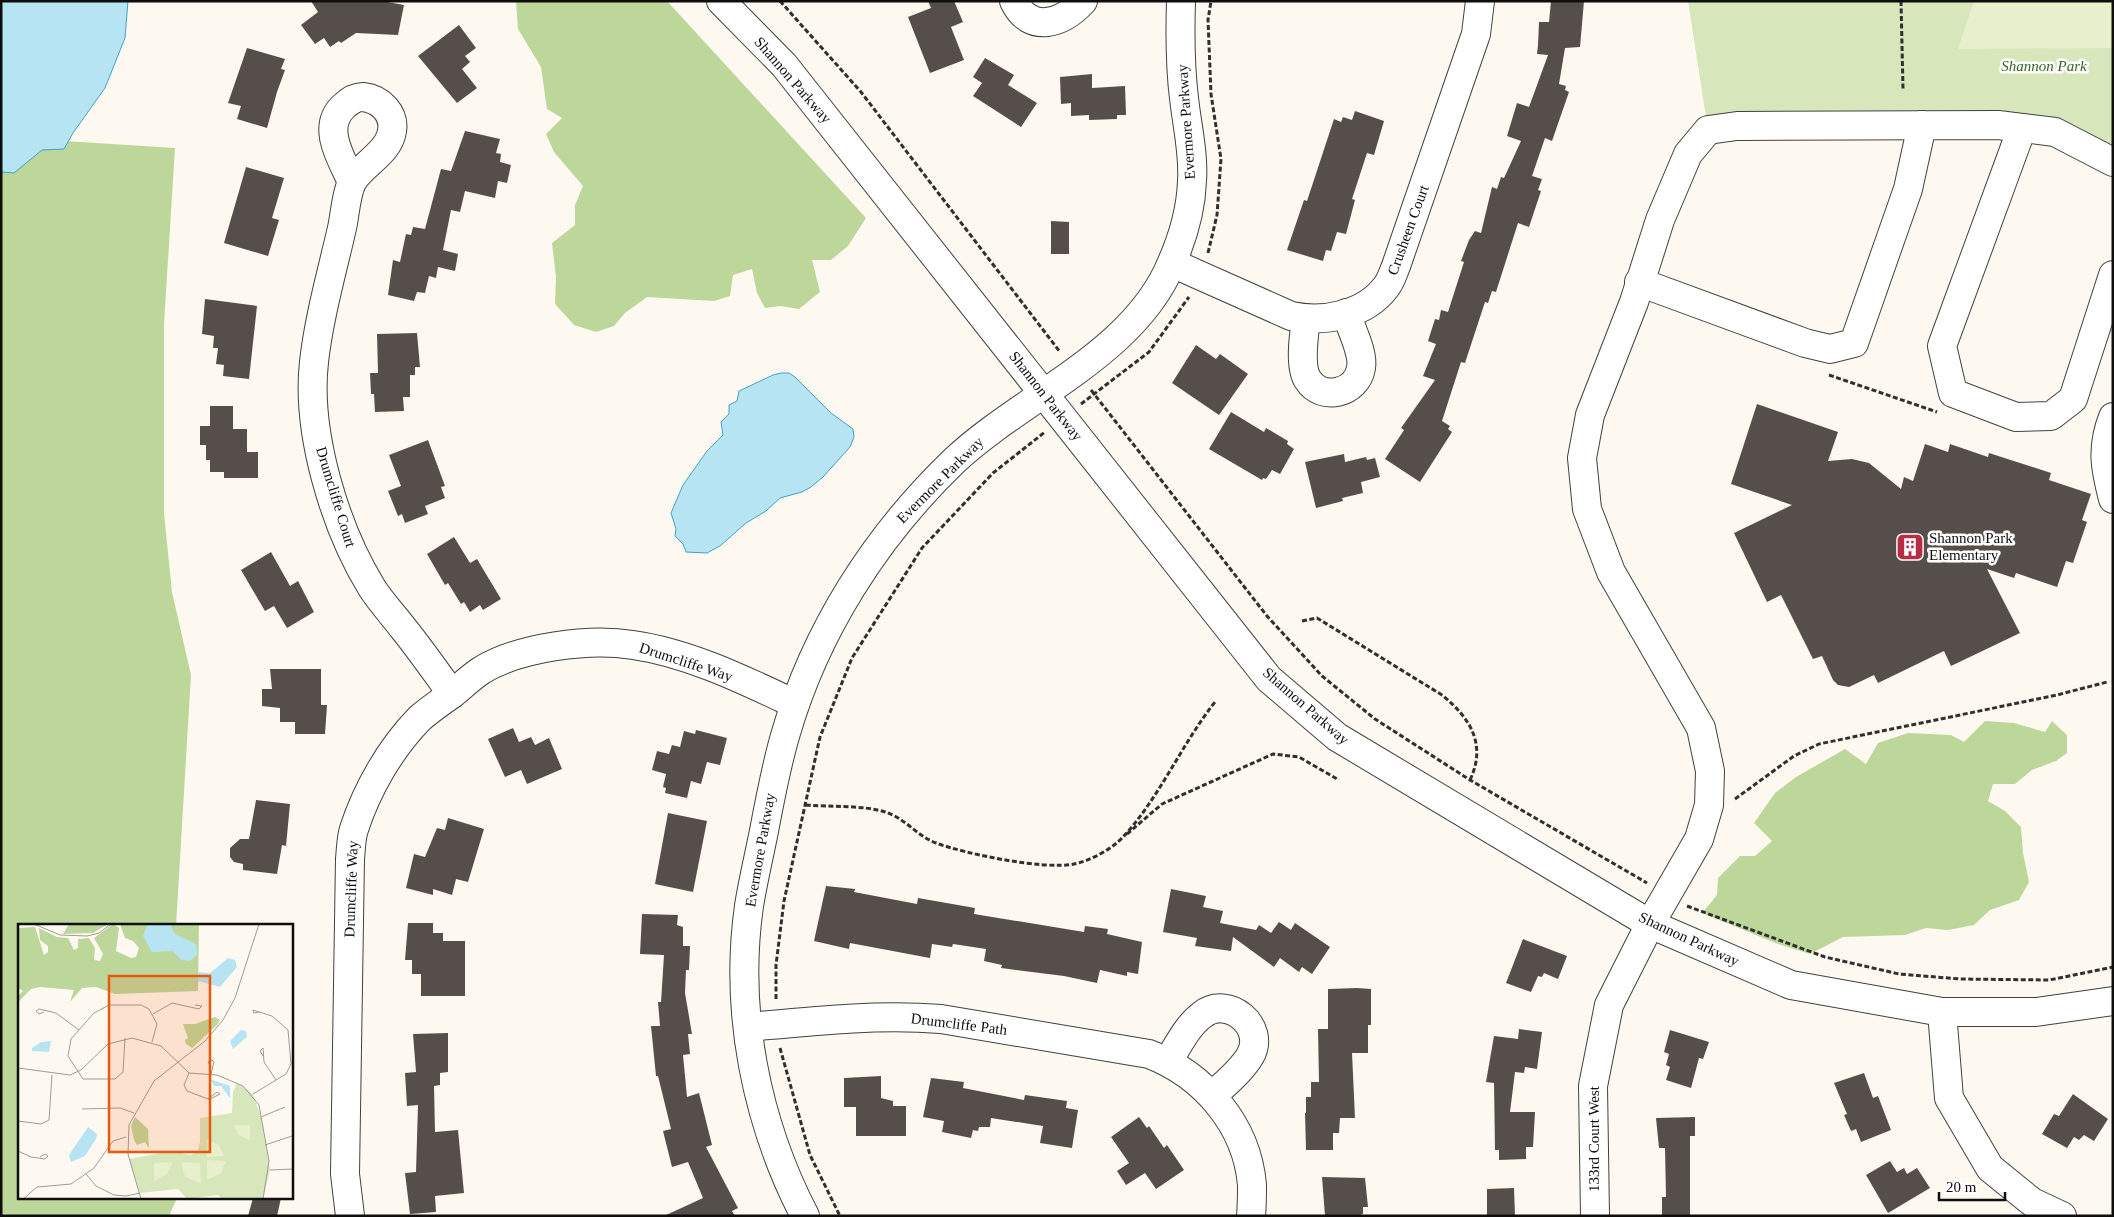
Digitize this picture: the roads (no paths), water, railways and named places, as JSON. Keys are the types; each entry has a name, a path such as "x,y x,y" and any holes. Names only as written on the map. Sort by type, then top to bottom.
{"street":[{"name":"Shannon Parkway","path":"721,1 784,65 1269,679 1337,737 1650,924 1791,985 1942,1012 2036,1012 2113,1001"},
{"path":"1014,1 1025,15 1038,23 1057,21 1075,10 1083,1"},
{"name":"Evermore Parkway","path":"805,1216 783,1170 771,1136 753,1067 744,968 749,906 772,787 795,704 815,654 845,597 874,552 914,502 975,442 1108,346 1139,314 1157,290 1172,263 1184,231 1192,182 1192,164 1184,97 1180,29 1181,1"},
{"path":"1460,1 1476,34"},
{"name":"Crusheen Court","path":"1172,263 1291,316 1306,319 1356,311 1375,300 1387,286 1476,34 1480,1"},
{"path":"1640,282 1805,343 1830,349 1854,343 1908,189 1922,125"},
{"name":"133rd Court West","path":"1595,1216 1593,1086 1609,1005 1650,924 1699,839 1709,806 1710,771 1700,728 1612,572 1587,509 1582,458 1590,415 1634,302 1660,220 1688,154 1708,130 1737,126 1998,125 2055,132 2113,162"},
{"path":"2022,128 1942,346 1953,392 2016,417 2051,416 2072,398 2113,276"},
{"name":"Drumcliffe Court","path":"352,182 314,362 314,404 321,459 350,549 373,590 452,694"},
{"path":"1306,319 1303,360 1308,380 1322,391 1334,392 1346,390 1356,380 1361,369 1361,354 1346,313"},
{"path":"2113,417 2108,432 2104,465 2113,499"},
{"name":"Drumcliffe Way","path":"350,1216 345,1174 350,859 353,830 378,774 401,740 421,718 482,670 536,650 601,642 632,644 666,652 744,681 795,704"},
{"path":"1168,1061 1184,1036 1202,1015 1220,1008 1237,1012 1250,1023 1253,1044 1250,1055 1213,1095"},
{"path":"1942,1012 1949,1098 1990,1168 2032,1202 2062,1216"},
{"name":"Drumcliffe Path","path":"748,1027 878,1017 941,1019 1149,1054 1168,1061 1213,1095 1225,1112 1245,1154 1252,1184 1252,1216"}],"water":[{"path":"1,1 128,1 125,38 105,88 64,149 42,150 14,173 1,172"},
{"path":"781,373 789,373 795,377 831,413 853,429 854,437 850,447 823,477 811,487 802,492 780,498 766,511 746,523 720,546 707,553 686,552 683,544 675,536 676,529 671,513 683,485 707,451 723,435 721,422 729,414 729,405 737,401 739,391"}],"place":[{"name":"Shannon Park Elementary","path":"1910,547"}],"park label":[{"name":"Shannon Park","path":"2044,66"}]}
